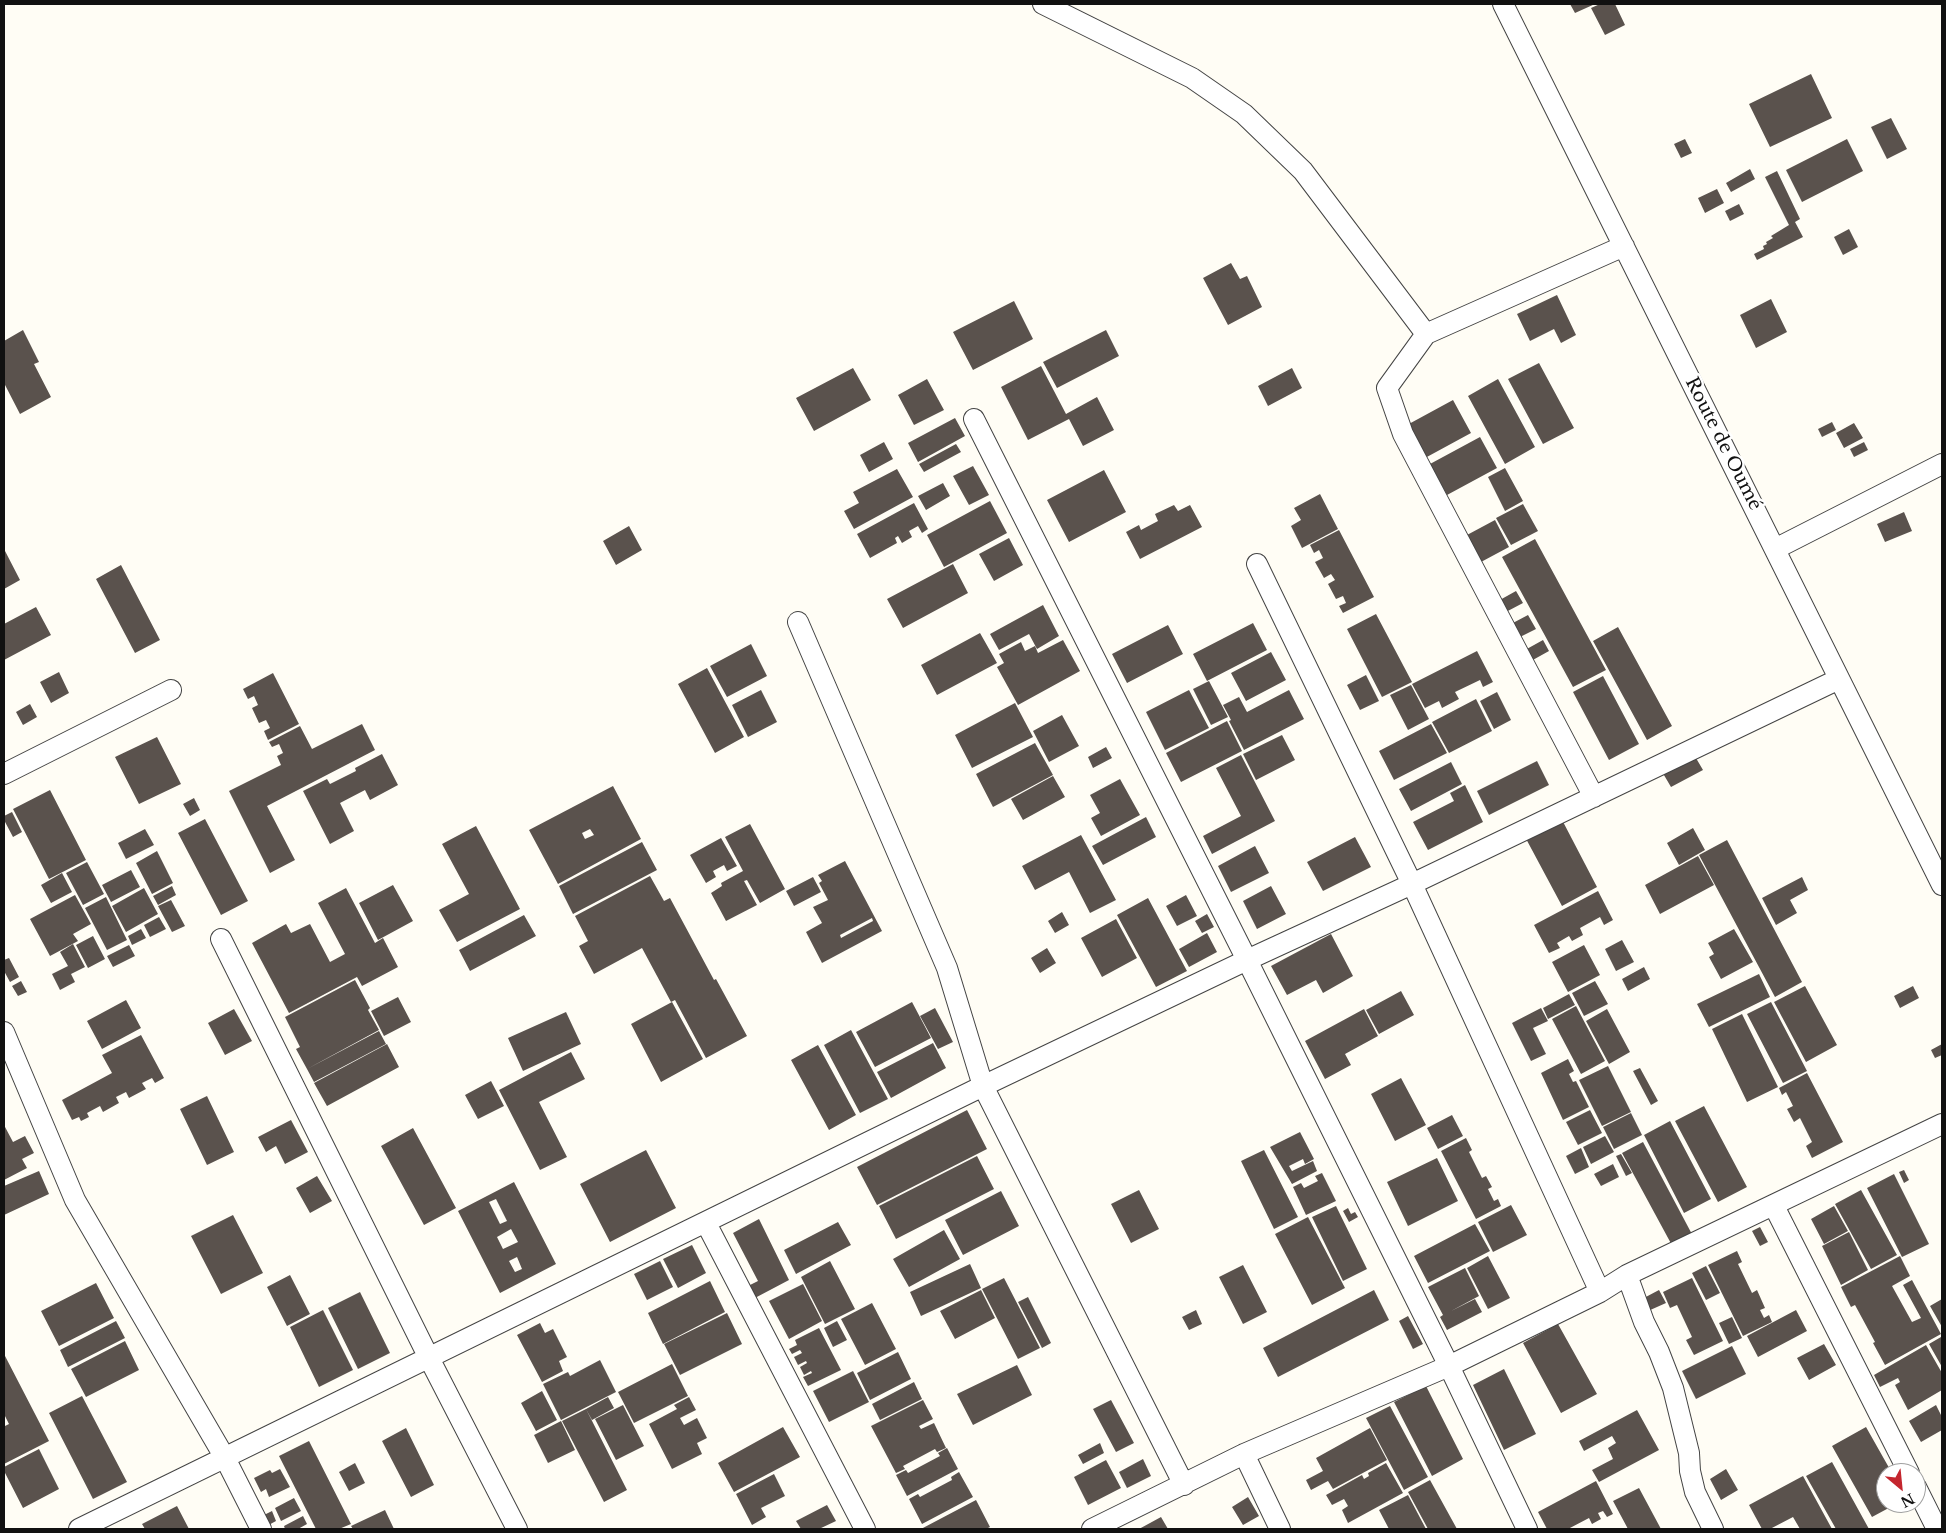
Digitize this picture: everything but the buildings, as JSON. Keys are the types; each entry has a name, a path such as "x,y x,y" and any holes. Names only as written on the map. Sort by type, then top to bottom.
{"street":[{"path":"1042,4 1192,78 1244,114 1303,171 1426,334"},
{"name":"Route de Oumé","path":"1503,4 1942,885"},
{"path":"1594,797 1403,434 1387,388 1426,334 1624,246"},
{"path":"974,419 1247,960 1449,1366 1527,1529"},
{"path":"1775,549 1942,464"},
{"path":"1257,564 1412,884 1600,1292"},
{"path":"798,622 947,968 982,1086 1184,1485"},
{"path":"79,1529 982,1086 1412,884 1840,679"},
{"path":"4,774 170,690"},
{"path":"221,939 429,1358 518,1529"},
{"path":"4,1035 76,1200 225,1458 261,1529"},
{"path":"1092,1529 1244,1454 1449,1366 1600,1292 1627,1275 1942,1124"},
{"path":"1774,1206 1904,1463"},
{"path":"706,1223 866,1529"},
{"path":"1627,1275 1644,1322 1660,1352 1673,1388 1689,1453 1690,1471 1695,1492 1713,1529"},
{"path":"1244,1454 1280,1529"},
{"path":"1926,1507 1937,1529"}]}
